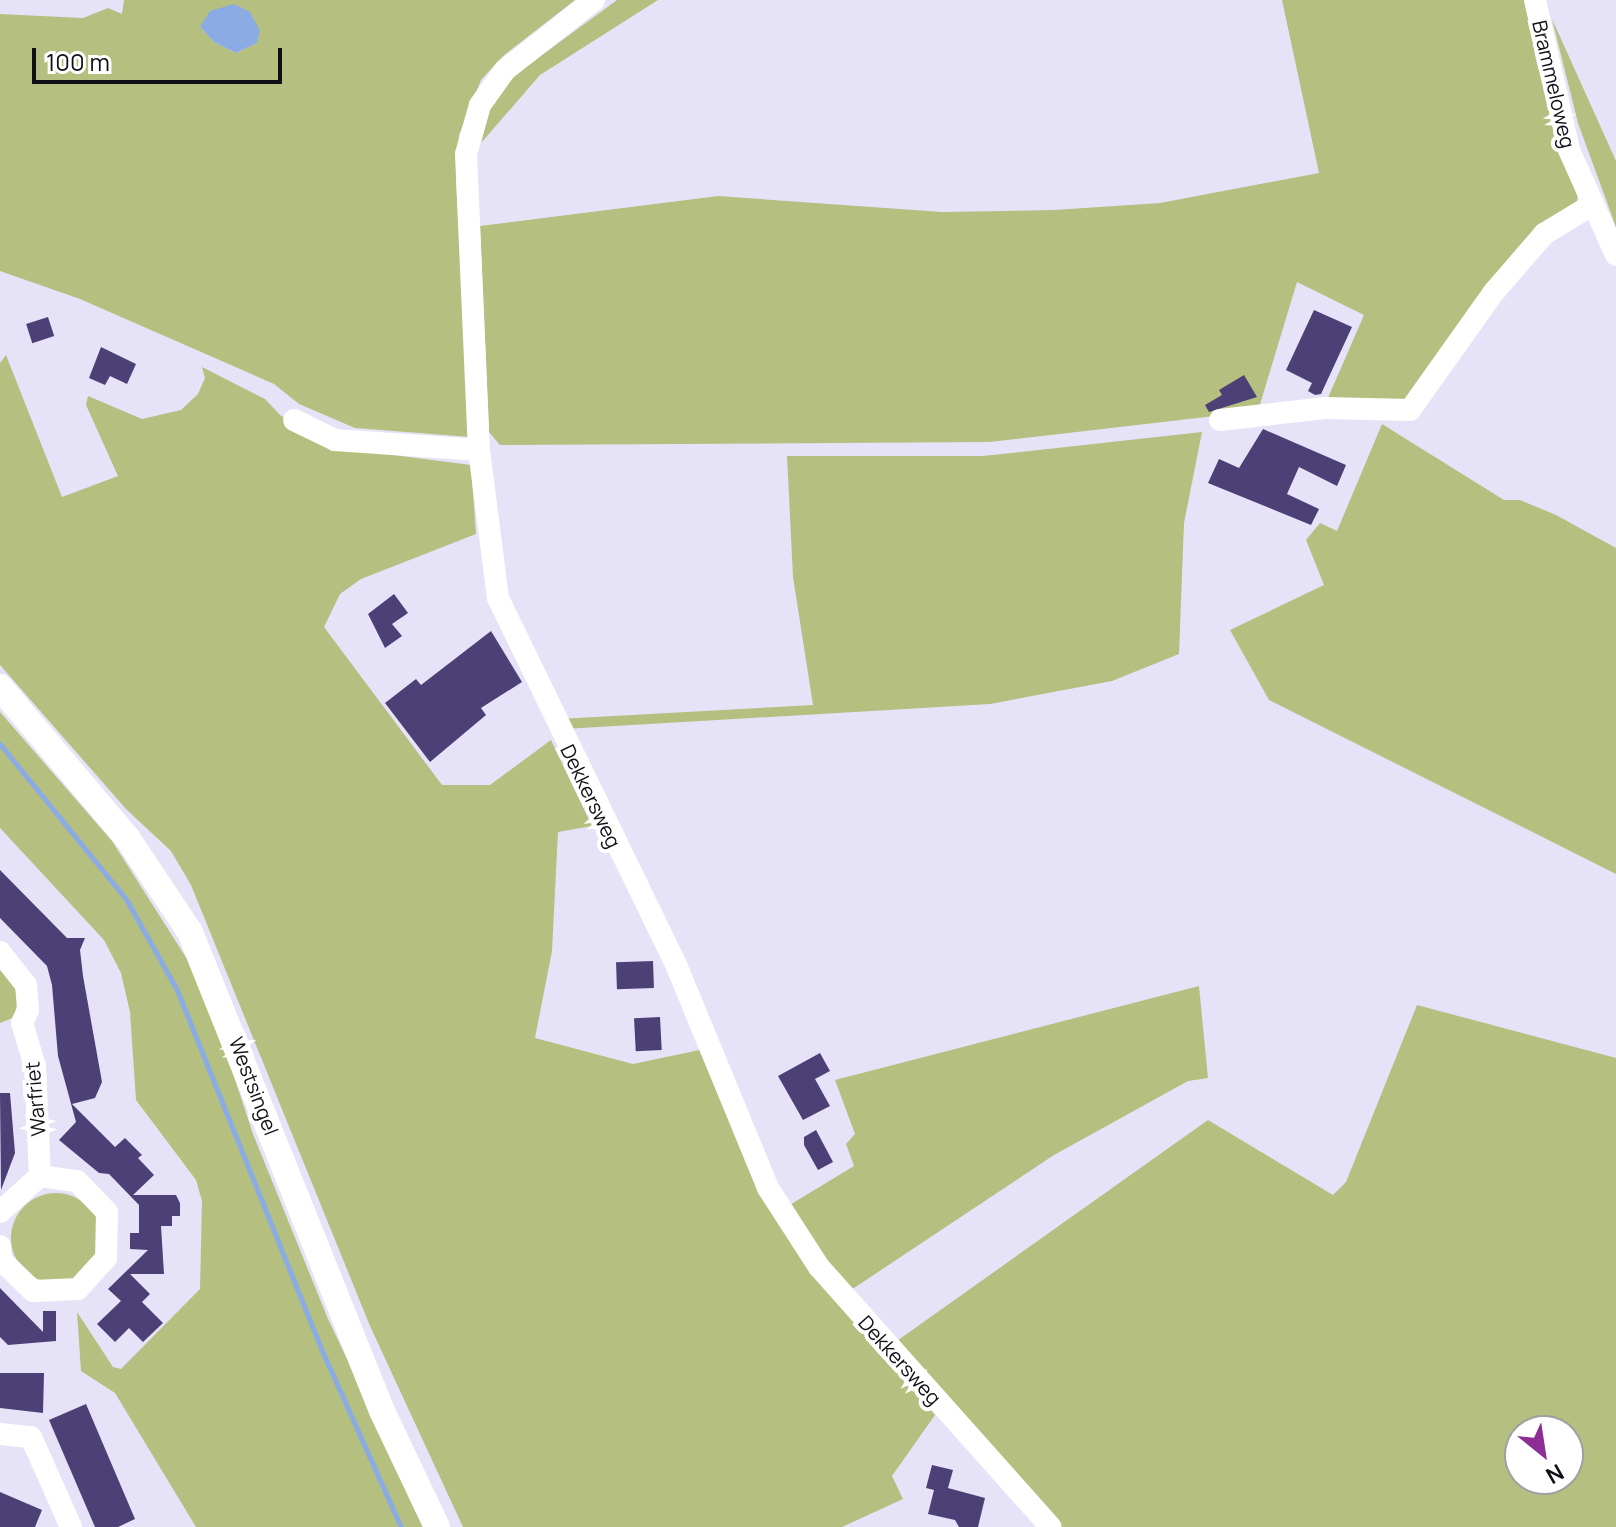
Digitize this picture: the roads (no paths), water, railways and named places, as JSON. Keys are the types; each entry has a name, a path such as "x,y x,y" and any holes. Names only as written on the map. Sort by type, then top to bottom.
{"main road":[{"name":"Westsingel","path":"0,687 128,839 190,932 382,1411 437,1527"}],"street":[{"name":"Dekkersweg","path":"594,0 505,70 480,105 469,141 479,450 498,598 598,813 677,967 768,1188 819,1267 1051,1527"},
{"name":"Brammeloweg","path":"1535,0 1557,108 1590,206 1616,255"},
{"path":"1220,420 1325,408 1410,410 1494,292 1544,234 1590,206"},
{"path":"294,420 335,440 479,450"},
{"name":"Warfriet","path":"0,952 26,985 28,1010 22,1023 35,1066 40,1176"},
{"path":"0,1031 22,1023"},
{"path":"0,1212 40,1176 77,1181 107,1212 106,1258 78,1289 33,1291 1,1260 0,1246"},
{"path":"0,1434 31,1437 71,1527"}],"water":[{"path":"234,4 250,12 260,31 257,43 236,53 214,42 200,27 210,11"}],"waterway":[{"path":"0,744 126,899 177,990 324,1355 401,1527"}]}
